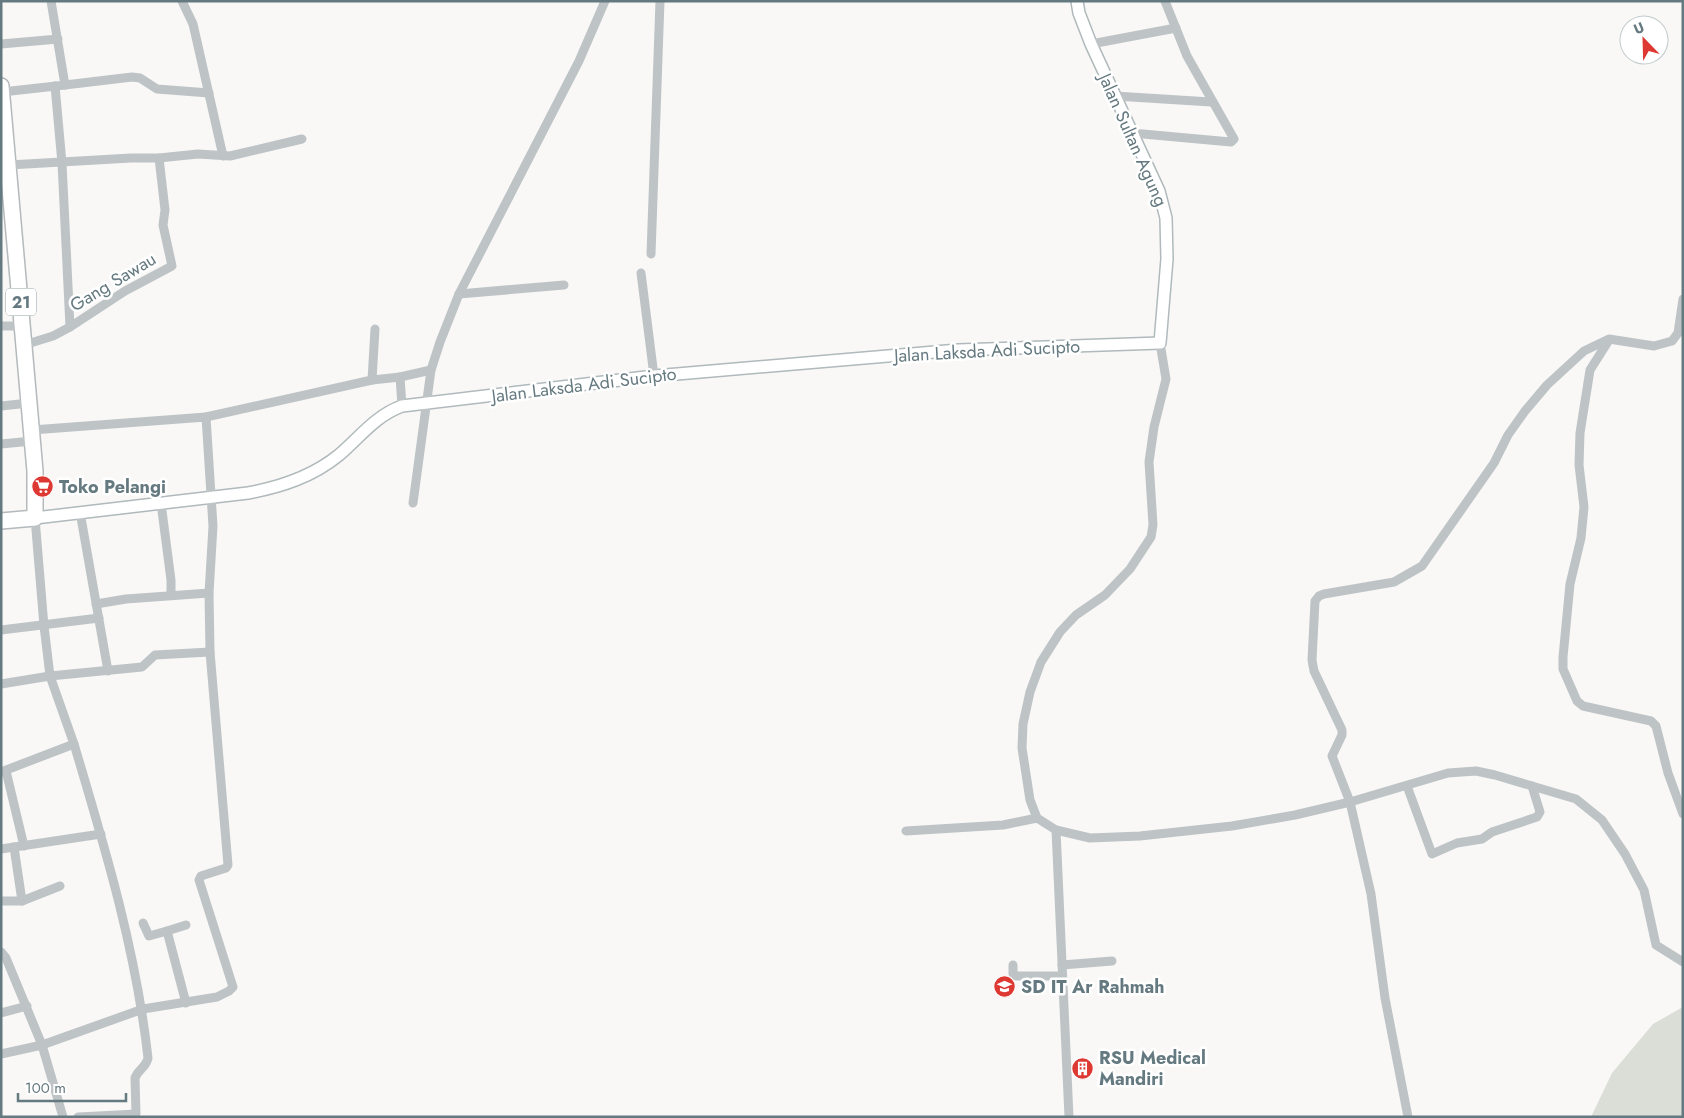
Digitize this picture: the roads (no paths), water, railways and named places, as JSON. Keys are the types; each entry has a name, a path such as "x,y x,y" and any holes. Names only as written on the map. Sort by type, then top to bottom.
{"highway":[{"name":"21","path":"1,86 10,165 6,188 23,326 36,471 35,518"},
{"path":"1,521 35,518"}],"street":[{"path":"51,1 65,85"},
{"path":"182,1 193,24 223,156"},
{"path":"413,503 431,370 440,342 459,294 579,61 605,1"},
{"path":"651,254 660,1"},
{"name":"Jalan Sultan Agung","path":"1077,1 1079,13 1091,44 1159,191 1166,218 1167,258 1160,343"},
{"path":"1132,133 1233,142 1233,136 1211,102 1187,56 1165,1"},
{"path":"1091,44 1176,28"},
{"path":"1,44 58,39"},
{"path":"2,92 132,77 143,79 157,89 209,92"},
{"path":"55,86 62,163 70,327"},
{"path":"1115,96 1211,102"},
{"path":"10,165 159,158 198,154 223,156 249,152 302,139"},
{"name":"Gang Sawau","path":"24,345 53,336 70,327 125,291 172,265 163,228 165,210 159,158"},
{"path":"641,273 654,376"},
{"path":"459,294 564,285"},
{"path":"1408,1117 1385,998 1371,894 1350,802 1332,756 1342,730 1314,671 1312,660 1315,601 1324,594 1394,582 1422,566 1494,462 1508,435 1525,411 1548,385 1584,351 1609,339 1654,346 1672,341 1678,332 1683,298"},
{"path":"1,326 23,326"},
{"path":"372,380 376,329"},
{"path":"1609,339 1590,370 1580,433 1579,465 1584,507 1581,538 1570,584 1563,668 1577,701 1583,706 1651,721 1656,726 1668,774 1683,814"},
{"path":"1160,343 1166,379 1153,432 1150,462 1153,525 1151,536 1130,569 1105,595 1076,615 1060,632 1041,662 1030,692 1023,724 1022,748 1030,800 1037,818 1056,830 1090,838 1149,835 1232,826 1295,815 1350,802 1448,773 1476,771 1576,800 1588,808 1607,826 1629,860 1644,890 1656,945 1683,962"},
{"name":"Jalan Laksda Adi Sucipto","path":"35,518 248,493 299,480 339,455 380,416 402,406 654,376 958,350 1160,343"},
{"path":"1,444 32,435 206,417 372,380 400,378 431,370"},
{"path":"400,378 402,406"},
{"path":"1,406 29,403"},
{"path":"1,1054 42,1045 143,1009 186,1003 217,996 230,991 233,987 216,929 199,882 201,876 228,866 210,652 209,593 213,526 206,417"},
{"path":"161,503 171,580 171,595"},
{"path":"80,512 108,671"},
{"path":"35,518 50,676 74,744 116,885 143,1009 148,1058 147,1065 136,1073 136,1116 78,1117"},
{"path":"96,604 171,595 209,593"},
{"path":"1,630 99,618"},
{"path":"1,684 50,676 142,667 155,654 210,652"},
{"path":"22,901 19,846 4,772 74,744"},
{"path":"1407,786 1430,853 1432,854 1458,843 1482,839 1492,832 1537,817 1540,812 1532,786"},
{"path":"906,831 1003,825 1037,818"},
{"path":"1056,830 1069,1117"},
{"path":"1,849 101,834"},
{"path":"1,901 22,901 60,886"},
{"path":"143,923 149,936 186,925"},
{"path":"167,931 186,1003"},
{"path":"3,956 27,1006 42,1045 63,1117"},
{"path":"1062,965 1112,961"},
{"path":"1013,965 1016,976 1062,976"},
{"path":"1,1013 27,1006"}],"place":[{"name":"Toko Pelangi","path":"43,487"},
{"name":"SD IT Ar Rahmah","path":"1005,987"},
{"name":"RSU Medical Mandiri","path":"1083,1068"}]}
